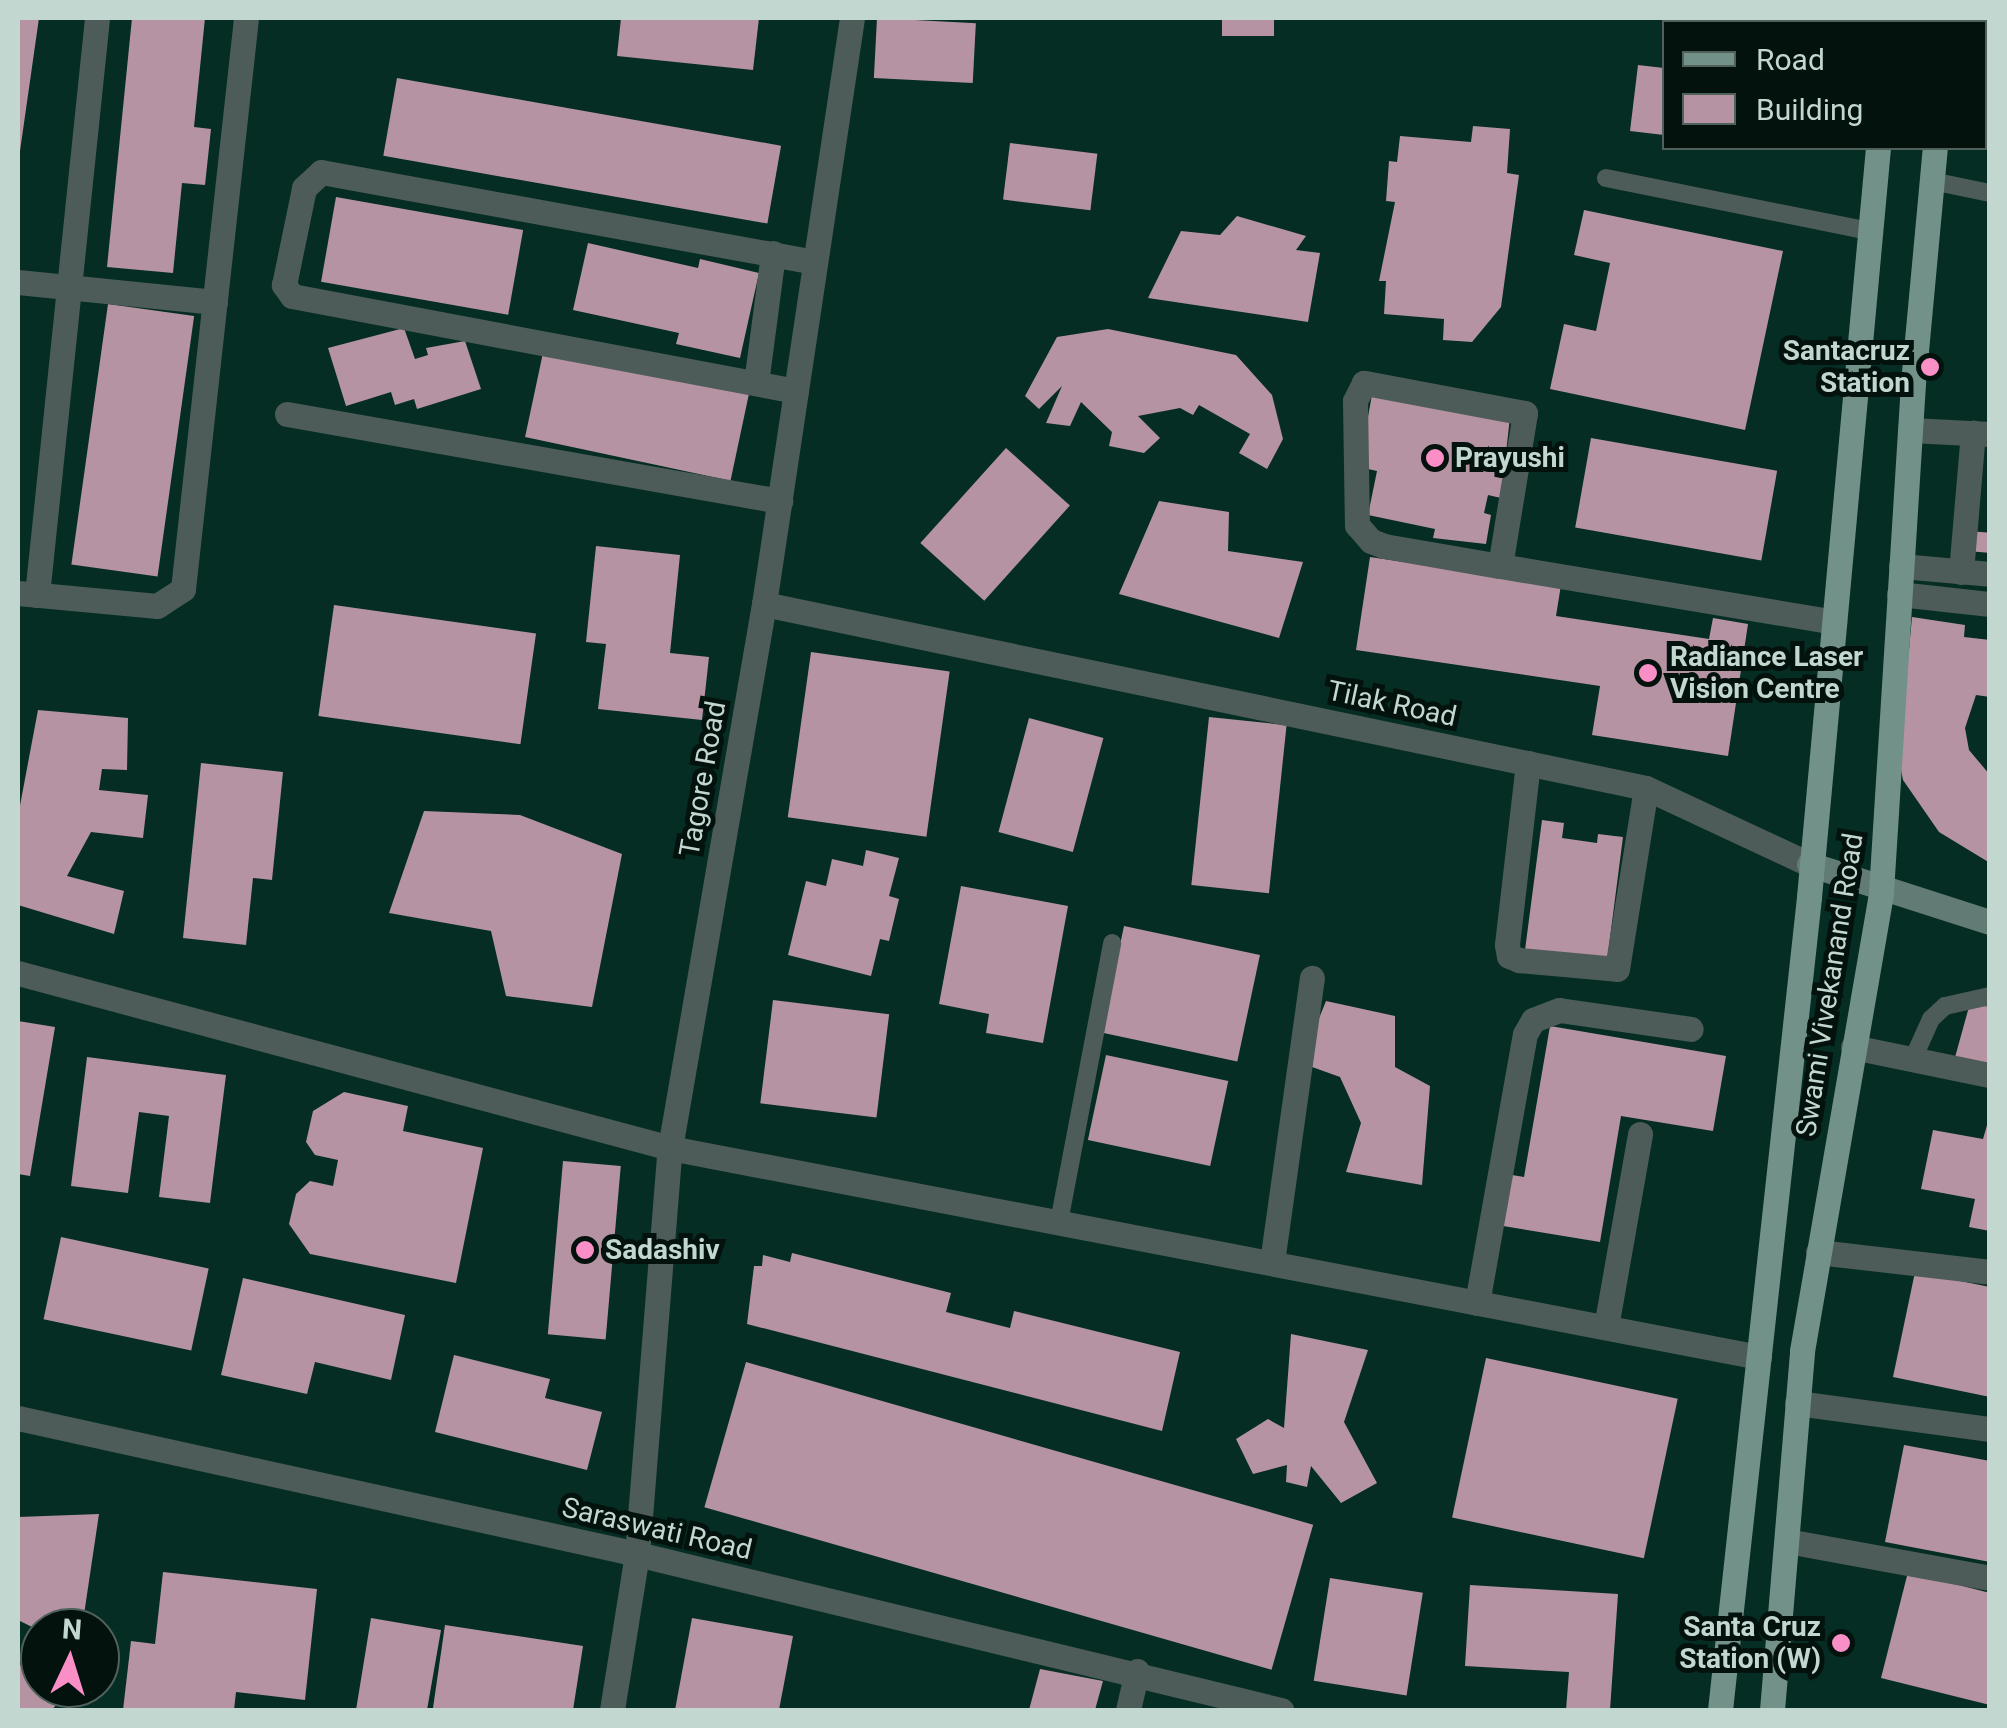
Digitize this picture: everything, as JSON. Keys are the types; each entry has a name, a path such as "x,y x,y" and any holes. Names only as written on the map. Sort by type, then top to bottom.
{"main road":[{"name":"Swami Vivekanand Road","path":"1720,1710 1834,622 1878,150"},
{"name":"Swami Vivekanand Road","path":"1772,1710 1798,1403 1818,1252 1880,892 1910,430 1935,150"}],"street":[{"path":"97,18 69,287 27,594 157,606 183,590 246,18"},
{"name":"Tagore Road","path":"612,1710 637,1554 670,1148 764,604 852,18"},
{"path":"796,391 292,296 284,284 304,188 321,172 815,262"},
{"path":"756,383 773,253"},
{"path":"18,282 215,302"},
{"path":"1500,566 1525,413 1364,383 1355,401 1361,535 1384,546 1500,566 1834,622"},
{"path":"287,414 780,501"},
{"path":"1910,430 1981,434 1961,572"},
{"path":"1901,566 1990,574"},
{"path":"1899,594 1990,604"},
{"name":"Tilak Road","path":"764,604 1646,788 1809,864 1880,892 1990,922"},
{"path":"1528,764 1507,945 1509,956 1519,960 1618,969 1646,788"},
{"path":"18,974 670,1148 1759,1357"},
{"path":"1272,1262 1312,978"},
{"path":"1477,1302 1525,1034 1534,1020 1560,1010 1691,1030"},
{"path":"1854,1047 1990,1075"},
{"path":"1606,1327 1640,1134"},
{"path":"1818,1252 1990,1272"},
{"path":"1798,1403 1990,1430"},
{"name":"Saraswati Road","path":"18,1418 637,1554 1137,1672 1281,1710"},
{"path":"1786,1541 1990,1578"},
{"path":"1128,1710 1137,1672"}],"lane":[{"path":"1606,178 1870,231"},
{"path":"1932,181 1990,193"},
{"path":"1059,1222 1112,943"},
{"path":"1913,1059 1945,1006 1990,996"}],"building":[{"path":"18,18 39,18 20,151 18,151"},
{"path":"132,18 205,18 194,127 211,129 205,185 182,183 173,273 107,267"},
{"path":"621,18 759,18 753,70 617,56"},
{"path":"877,18 976,23 973,83 874,78"},
{"path":"1222,18 1274,18 1274,36 1222,36"},
{"path":"1638,65 1662,68 1662,135 1630,131"},
{"path":"397,78 781,146 767,224 383,156"},
{"path":"1473,126 1510,129 1507,173 1519,175 1501,307 1472,342 1443,340 1444,319 1384,314 1386,281 1379,281 1395,202 1386,201 1389,161 1397,162 1400,136 1471,142"},
{"path":"1010,143 1097,154 1090,210 1003,200"},
{"path":"336,197 523,230 508,315 321,282"},
{"path":"1584,210 1783,251 1745,430 1550,389 1564,324 1596,331 1610,263 1574,255"},
{"path":"1237,216 1306,236 1296,250 1320,253 1308,322 1148,298 1181,231 1220,235"},
{"path":"588,243 698,268 700,259 759,273 740,358 676,344 679,333 573,310"},
{"path":"108,304 194,316 158,577 71,564"},
{"path":"404,328 415,359 428,355 426,348 465,341 481,389 417,409 414,399 395,405 391,392 346,406 328,348"},
{"path":"1108,329 1236,355 1272,395 1283,439 1267,469 1239,453 1250,434 1199,405 1193,415 1180,408 1138,416 1160,438 1144,453 1109,446 1112,432 1081,402 1070,426 1046,423 1062,386 1039,409 1025,396 1057,337"},
{"path":"544,348 749,392 730,481 525,437"},
{"name":"Prayushi","path":"1373,389 1510,417 1501,498 1488,495 1484,513 1491,515 1486,544 1433,538 1435,529 1368,515 1377,471 1359,467"},
{"path":"1591,438 1777,471 1761,560 1575,528"},
{"path":"1006,448 1070,506 984,601 920,543"},
{"path":"1159,501 1229,512 1228,551 1303,562 1279,638 1119,594"},
{"path":"1969,531 1990,533 1988,553 1967,551"},
{"path":"596,546 680,555 670,653 709,657 702,720 598,709 606,644 586,642"},
{"path":"1370,557 1561,585 1556,616 1709,639 1713,618 1748,624 1728,756 1592,735 1600,686 1356,650"},
{"path":"334,605 536,633 520,744 318,716"},
{"path":"1912,617 1965,625 1964,637 1990,640 1990,697 1976,695 1965,728 1969,750 1990,775 1990,863 1939,832 1903,780 1899,758"},
{"path":"811,652 950,671 926,837 788,817"},
{"path":"38,710 128,718 127,770 102,769 99,790 148,795 143,838 91,832 67,876 124,891 114,934 18,905 18,816"},
{"path":"1209,717 1287,725 1269,893 1191,885"},
{"path":"1029,718 1103,738 1073,852 998,832"},
{"path":"201,763 283,772 272,880 253,878 246,945 183,938"},
{"path":"424,811 520,815 622,854 592,1007 506,996 491,931 389,913"},
{"path":"1542,820 1564,823 1562,838 1597,843 1598,834 1623,837 1607,961 1525,950"},
{"path":"866,850 899,858 889,896 899,899 889,941 880,939 871,976 788,955 806,881 826,886 832,859 863,866"},
{"path":"961,886 1068,906 1043,1043 986,1033 989,1014 939,1004"},
{"path":"1124,926 1260,955 1237,1062 1101,1033"},
{"path":"773,1000 889,1014 876,1117 760,1103"},
{"path":"1326,1001 1395,1016 1395,1067 1430,1086 1422,1185 1346,1172 1361,1123 1340,1077 1301,1063"},
{"path":"1970,1003 1990,1007 1990,1068 1954,1061"},
{"path":"18,1021 55,1027 30,1176 18,1174"},
{"path":"1550,1026 1726,1056 1713,1131 1621,1116 1600,1242 1497,1225 1506,1174 1524,1177"},
{"path":"1106,1055 1228,1081 1210,1166 1088,1140"},
{"path":"87,1057 226,1075 210,1203 159,1197 169,1116 139,1112 128,1193 71,1186"},
{"path":"344,1092 408,1106 403,1131 483,1148 456,1283 310,1254 289,1224 296,1194 310,1181 333,1186 338,1160 315,1155 306,1142 313,1111"},
{"path":"1990,1115 1990,1231 1969,1227 1975,1199 1921,1189 1933,1130 1983,1139"},
{"name":"Sadashiv","path":"563,1161 621,1166 606,1339 548,1334"},
{"path":"61,1237 209,1268 191,1351 44,1319"},
{"path":"792,1253 951,1293 946,1312 1010,1328 1014,1311 1180,1352 1162,1431 747,1324 754,1266 762,1266 763,1255 790,1262"},
{"path":"1915,1272 1990,1287 1990,1397 1893,1377"},
{"path":"243,1278 405,1315 391,1380 315,1362 307,1394 221,1375"},
{"path":"1291,1334 1368,1350 1344,1422 1377,1483 1341,1503 1311,1466 1307,1487 1286,1482 1287,1465 1253,1474 1236,1439 1268,1419 1284,1428"},
{"path":"454,1355 550,1379 545,1398 602,1412 587,1470 435,1432"},
{"path":"1486,1358 1678,1399 1644,1558 1452,1517"},
{"path":"746,1362 1313,1525 1272,1670 704,1507"},
{"path":"1904,1445 1990,1461 1990,1562 1885,1542"},
{"path":"99,1514 85,1608 20,1608 18,1620 18,1517"},
{"path":"163,1572 317,1589 305,1700 236,1692 234,1710 123,1710 131,1641 155,1644"},
{"path":"1908,1572 1990,1593 1990,1705 1881,1678"},
{"path":"1330,1578 1423,1593 1407,1695 1314,1681"},
{"path":"1470,1585 1618,1594 1610,1710 1566,1710 1569,1672 1465,1666"},
{"path":"371,1618 441,1630 427,1710 356,1710"},
{"path":"692,1618 793,1636 779,1710 675,1710"},
{"path":"445,1625 583,1646 573,1710 433,1708"},
{"path":"20,1665 20,1708 52,1710 18,1708"},
{"path":"1040,1669 1103,1681 1095,1710 1029,1710"}],"place":[{"name":"Santacruz Station","path":"1930,367"},
{"name":"Prayushi","path":"1435,458"},
{"name":"Radiance Laser Vision Centre","path":"1648,673"},
{"name":"Sadashiv","path":"585,1250"},
{"name":"Santa Cruz Station (W)","path":"1841,1643"}]}
